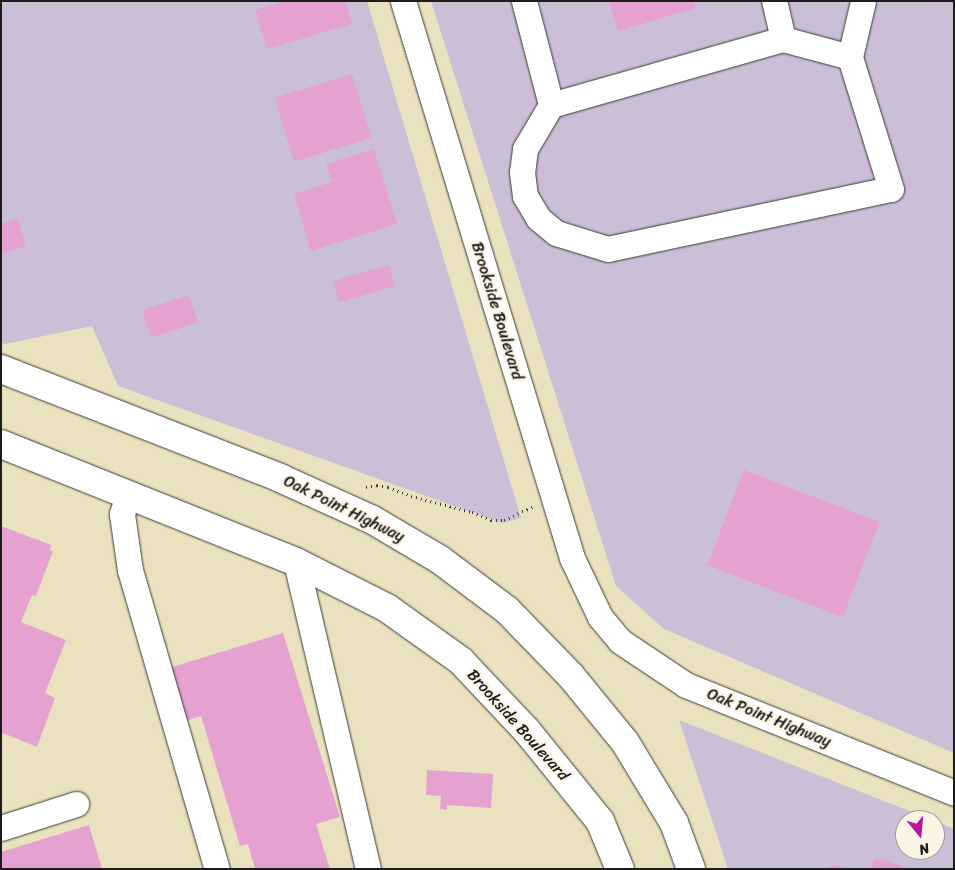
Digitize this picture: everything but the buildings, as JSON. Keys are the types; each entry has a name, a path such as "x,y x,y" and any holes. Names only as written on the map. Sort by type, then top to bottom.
{"main road":[{"name":"Oak Point Highway","path":"1,369 280,478 394,531 439,559 507,610 571,676 625,742 674,823 691,869"},
{"path":"1,444 296,562"},
{"name":"Brookside Boulevard","path":"296,562 386,608 461,661 527,731 600,821 620,869"}],"street":[{"name":"Brookside Boulevard","path":"402,1 572,558 600,617"},
{"path":"524,1 551,105"},
{"path":"774,1 783,38"},
{"path":"850,57 783,38 551,105 525,149 522,172 524,196 538,218 556,233 608,249 891,189 850,57 863,1"},
{"path":"128,495 122,514 130,570 217,869"},
{"path":"296,562 368,869"},
{"name":"Oak Point Highway","path":"600,617 620,641 686,685 954,793"},
{"path":"1,828 76,804"}],"path":[{"path":"366,487 377,485 472,512 491,520 504,520 528,508 554,500"}],"shaded area":[{"path":"1,1 367,1 521,518 502,523 118,386 92,326 5,344 1,343"},
{"path":"431,1 954,1 954,753 664,629 616,586"},
{"path":"679,720 907,810 895,810 895,860 945,860 945,825 954,829 954,869 728,869"}]}
